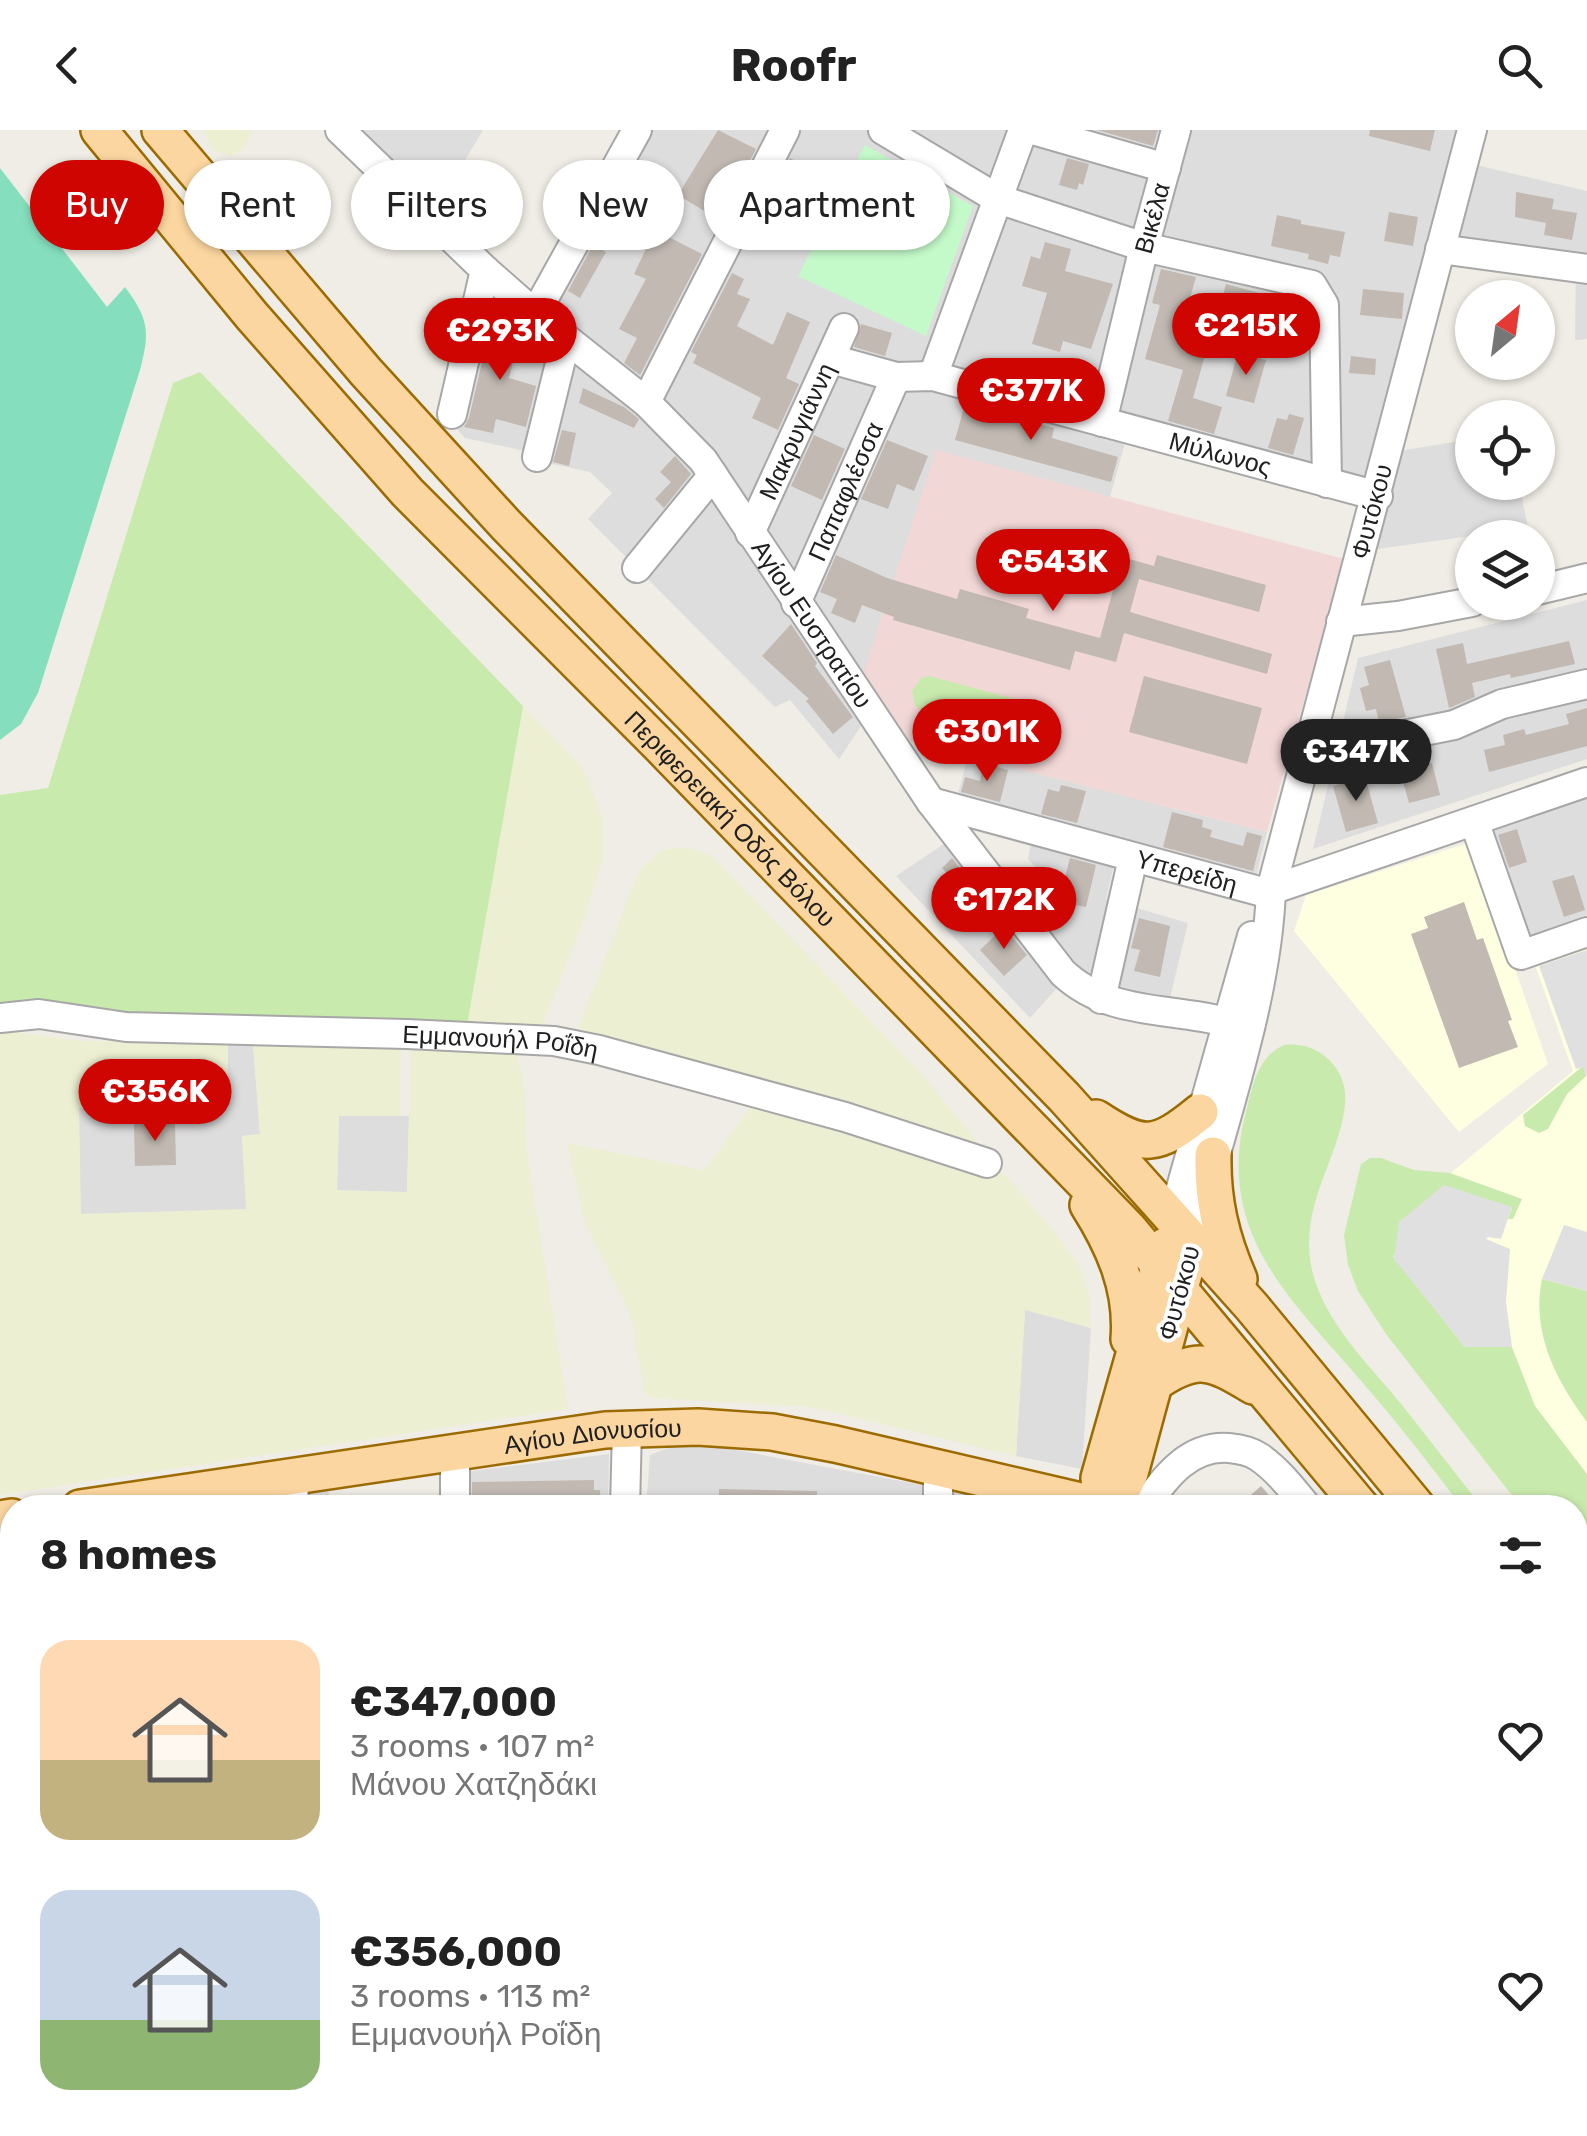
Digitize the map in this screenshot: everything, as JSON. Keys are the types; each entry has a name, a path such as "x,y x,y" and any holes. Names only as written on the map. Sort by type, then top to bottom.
{"main road":[{"name":"Περιφερειακή Οδός Βόλου","path":"99,130 240,302 408,492 1050,1145 1171,1275 1351,1495"},
{"name":"Περιφερειακή Οδός Βόλου","path":"160,130 366,372 506,525 1064,1097 1252,1307 1407,1495"},
{"path":"1064,1097 1118,1132 1146,1141 1173,1135 1200,1112"},
{"path":"1050,1145 1109,1239 1123,1275 1130,1324 1119,1407"},
{"path":"1214,1155 1212,1188 1218,1218 1228,1253 1252,1307"},
{"name":"Φυτόκου","path":"1115,1495 1130,1473 1155,1383 1171,1275 1183,1228"},
{"name":"Φυτόκου","path":"1101,1495 1099,1478 1119,1407 1171,1275"},
{"path":"1155,1383 1179,1368 1206,1363 1220,1366 1270,1396"},
{"name":"Αγίου Διονυσίου","path":"253,1495 293,1492 455,1453 627,1428 698,1427 772,1432 1053,1495"}],"street":[{"name":"Αγίου Ευστρατίου","path":"340,130 485,270 646,402 713,475 932,802 1051,960 1073,983 1101,998 1139,1009 1226,1022"},
{"path":"535,314 637,130"},
{"path":"646,402 785,130"},
{"path":"883,130 998,199 1144,247 1302,281 1320,294 1324,305 1327,484"},
{"path":"933,376 1023,130"},
{"path":"1033,130 1166,168"},
{"name":"Βικέλα","path":"1102,422 1176,130"},
{"name":"Φυτόκου","path":"1183,1228 1200,1112 1258,915 1270,892 1472,130"},
{"path":"1440,249 1587,269"},
{"path":"452,414 485,270"},
{"name":"Μακρυγιάννη","path":"750,533 844,328"},
{"path":"537,458 566,339"},
{"name":"Μύλωνος","path":"831,359 896,378 933,376 1378,496"},
{"name":"Παπαφλέσσα","path":"796,602 896,378"},
{"path":"637,568 713,475"},
{"path":"1555,586 1587,578"},
{"path":"1341,622 1455,605"},
{"path":"1309,747 1329,750 1454,725 1502,704 1587,684"},
{"path":"1270,892 1587,782"},
{"name":"Υπερείδη","path":"932,802 1270,892"},
{"path":"1474,821 1521,955 1587,932"},
{"path":"1101,998 1133,858"},
{"name":"Φυτόκου","path":"1183,1228 1214,1155 1262,970 1272,918 1270,892"},
{"name":"Εμμανουήλ Ροΐδη","path":"0,1018 39,1014 126,1026 554,1041 845,1117 987,1163"},
{"path":"625,1495 627,1428"},
{"path":"1154,1495 1179,1463 1217,1448 1248,1451 1260,1458 1296,1495"},
{"path":"455,1453 456,1495"},
{"path":"938,1467 938,1495"},
{"path":"0,2002 0,2012"}],"shaded area":[{"path":"203,130 252,130 245,147 231,156 212,150"},
{"path":"355,130 483,130 465,160 385,160"},
{"path":"648,130 1459,130 1365,478 1314,469 1132,418 1110,497 936,451 865,720 839,759 790,700 775,707 588,519 612,493 590,472 543,462 543,455 465,438 457,429 486,306 537,327 580,250 684,250 684,160 631,160"},
{"path":"1476,165 1587,191 1587,339 1575,340 1576,259 1454,241"},
{"path":"1455,442 1455,500 1522,500 1526,520 1455,520 1455,538 1370,550 1399,451"},
{"path":"936,450 1344,559 1267,832 901,739 862,678"},
{"path":"1587,600 1587,759 1313,849 1358,658 1508,620 1555,620 1555,608"},
{"path":"523,706 587,777 602,818 603,857 585,916 541,1029 466,1031"},
{"path":"968,756 1267,832 1254,885 1118,847 1106,899 1188,923 1170,998 1118,990 1119,978 1074,969 1030,1018 896,876 947,842 1006,918 1049,883 1028,859 1035,822 956,802"},
{"path":"1587,791 1587,915 1527,936 1485,827"},
{"path":"1471,842 1548,1064 1459,1132 1294,931 1306,895"},
{"path":"695,849 713,857 923,1075 982,1148 575,1036 639,871 660,851"},
{"path":"1587,948 1587,1495 1581,1495 1372,1239 1573,1071 1535,965"},
{"path":"1587,950 1586,1076 1583,1067 1576,1069 1539,966"},
{"path":"0,1030 80,1041 228,1043 227,1103 79,1108 81,1214 246,1209 242,1136 260,1134 253,1043 401,1044 400,1116 339,1116 337,1190 407,1192 411,1043 516,1045 525,1096 527,1154 568,1409 0,1495"},
{"path":"228,1043 253,1043 260,1134 242,1136 247,1210 80,1214 79,1108 227,1103"},
{"path":"751,1107 1005,1174 1053,1230 1080,1266 1089,1298 1091,1328 1025,1310 1016,1456 811,1407 652,1398 645,1393 629,1311 585,1223 567,1143 704,1170"},
{"path":"339,1115 409,1116 407,1192 337,1191"},
{"path":"1444,1185 1512,1207 1501,1239 1486,1239 1510,1249 1506,1302 1512,1347 1465,1347 1394,1259 1399,1222"},
{"path":"1564,1225 1587,1232 1587,1291 1542,1279"},
{"path":"1025,1309 1091,1328 1082,1469 1016,1456"},
{"path":"688,1441 976,1495 647,1495 650,1455"},
{"path":"609,1454 608,1495 439,1495 448,1474"},
{"path":"328,1490 329,1495 309,1495 309,1492"}],"green space":[{"path":"865,145 892,160 857,160"},
{"path":"0,168 30,207 30,250 63,250 107,307 125,287 143,317 146,335 140,370 38,693 21,724 0,740"},
{"path":"950,193 973,206 926,336 798,276 811,250 950,250"},
{"path":"200,372 523,706 466,1031 0,1014 0,795 48,788 173,383"},
{"path":"929,676 1034,704 1043,717 1042,730 1032,738 1024,738 927,715 915,706 912,691 921,678"},
{"path":"1297,1045 1320,1053 1337,1069 1345,1091 1342,1123 1317,1197 1309,1237 1310,1259 1323,1300 1346,1338 1473,1495 1453,1495 1388,1412 1308,1321 1264,1259 1249,1226 1240,1191 1239,1152 1255,1080 1275,1050"},
{"path":"1583,1066 1586,1076 1567,1094 1548,1129 1539,1133 1525,1126 1523,1115"},
{"path":"1370,1158 1381,1158 1414,1170 1450,1173 1522,1199 1513,1219 1508,1219 1512,1208 1393,1256 1465,1347 1512,1347 1535,1406 1587,1474 1587,1495 1512,1495 1386,1334 1358,1291 1348,1265 1344,1235 1361,1164"},
{"path":"1542,1279 1587,1291 1587,1422 1556,1373 1543,1337"}],"building":[{"path":"718,130 756,149 750,160 704,160 704,211 684,199 684,185"},
{"path":"1097,130 1158,130 1153,146"},
{"path":"1370,130 1435,130 1430,151 1369,136"},
{"path":"1067,158 1089,164 1083,185 1079,183 1077,190 1059,185"},
{"path":"1516,192 1554,199 1552,209 1577,213 1572,240 1544,235 1546,223 1515,217"},
{"path":"1389,212 1418,217 1413,246 1384,241"},
{"path":"1277,215 1345,232 1340,257 1330,255 1328,264 1308,259 1309,254 1271,246"},
{"path":"1045,242 1071,249 1065,271 1113,284 1091,349 1063,341 1060,352 1032,344 1047,293 1022,286 1031,256 1040,259"},
{"path":"684,245 702,254 640,375 624,363 637,338 619,329 646,279 634,274 645,250 684,250"},
{"path":"590,250 606,252 580,298 568,291"},
{"path":"1161,269 1196,277 1178,340 1207,348 1193,398 1222,407 1214,434 1168,421 1183,370 1145,359 1160,305 1152,303"},
{"path":"732,273 744,279 737,294 750,299 737,326 773,345 787,312 810,322 786,378 799,384 778,430 752,418 761,398 693,363 697,355 691,352"},
{"path":"1226,284 1259,293 1247,338 1214,328"},
{"path":"1363,289 1404,293 1402,319 1360,315"},
{"path":"501,320 522,326 509,378 536,386 526,427 496,419 493,433 464,427 491,324 499,326"},
{"path":"861,324 892,333 885,356 854,347"},
{"path":"1238,352 1266,360 1254,403 1226,396"},
{"path":"1351,356 1376,359 1375,375 1349,373"},
{"path":"583,388 624,407 639,419 634,428 579,403"},
{"path":"965,404 1054,428 1052,438 1118,457 1111,482 955,440"},
{"path":"1289,414 1304,418 1293,455 1268,448 1277,418 1287,420"},
{"path":"562,430 576,433 569,466 553,462"},
{"path":"814,435 845,449 822,500 791,486"},
{"path":"887,440 928,456 914,491 897,484 888,509 861,499"},
{"path":"675,456 691,474 664,508 655,499 671,482 660,472"},
{"path":"836,555 887,578 957,599 960,589 1029,609 1026,618 1100,638 1122,557 1154,566 1157,555 1266,585 1259,612 1139,579 1130,612 1272,654 1267,674 1124,633 1116,662 1075,651 1070,670 893,620 894,617 862,605 855,623 831,613 837,599 820,592"},
{"path":"791,624 817,663 815,666 853,717 833,734 806,701 809,699 762,656"},
{"path":"1569,641 1575,664 1472,683 1475,697 1449,708 1436,649 1463,643 1467,664"},
{"path":"1390,660 1406,717 1379,722 1376,709 1366,711 1360,688 1369,685 1364,667"},
{"path":"1144,676 1262,708 1247,764 1129,732"},
{"path":"1587,708 1587,746 1489,772 1484,750 1505,745 1503,735 1524,729 1526,735 1569,724 1566,714"},
{"path":"984,763 1008,770 1000,802 961,792 965,777 980,781"},
{"path":"1432,763 1440,795 1409,803 1400,771"},
{"path":"1365,777 1378,823 1346,832 1333,786"},
{"path":"1061,785 1086,791 1077,823 1041,814 1048,789 1059,792"},
{"path":"1172,812 1203,820 1202,827 1212,830 1210,837 1243,846 1247,832 1262,836 1253,871 1163,847"},
{"path":"1517,829 1527,862 1509,868 1498,835"},
{"path":"952,858 972,884 965,892 942,868"},
{"path":"1070,858 1096,865 1086,907 1076,905 1062,889"},
{"path":"1574,875 1585,910 1564,917 1552,881"},
{"path":"1464,902 1477,940 1483,938 1518,1047 1459,1068 1411,934 1428,928 1424,917"},
{"path":"1139,918 1170,926 1160,977 1134,971 1140,950 1131,948"},
{"path":"1004,927 1027,955 1004,976 980,950"},
{"path":"175,1123 176,1165 135,1166 134,1124"},
{"path":"594,1480 594,1490 600,1490 600,1495 472,1495 472,1482"},
{"path":"1261,1486 1269,1495 1251,1495"},
{"path":"719,1489 817,1491 817,1495 719,1495"}]}
